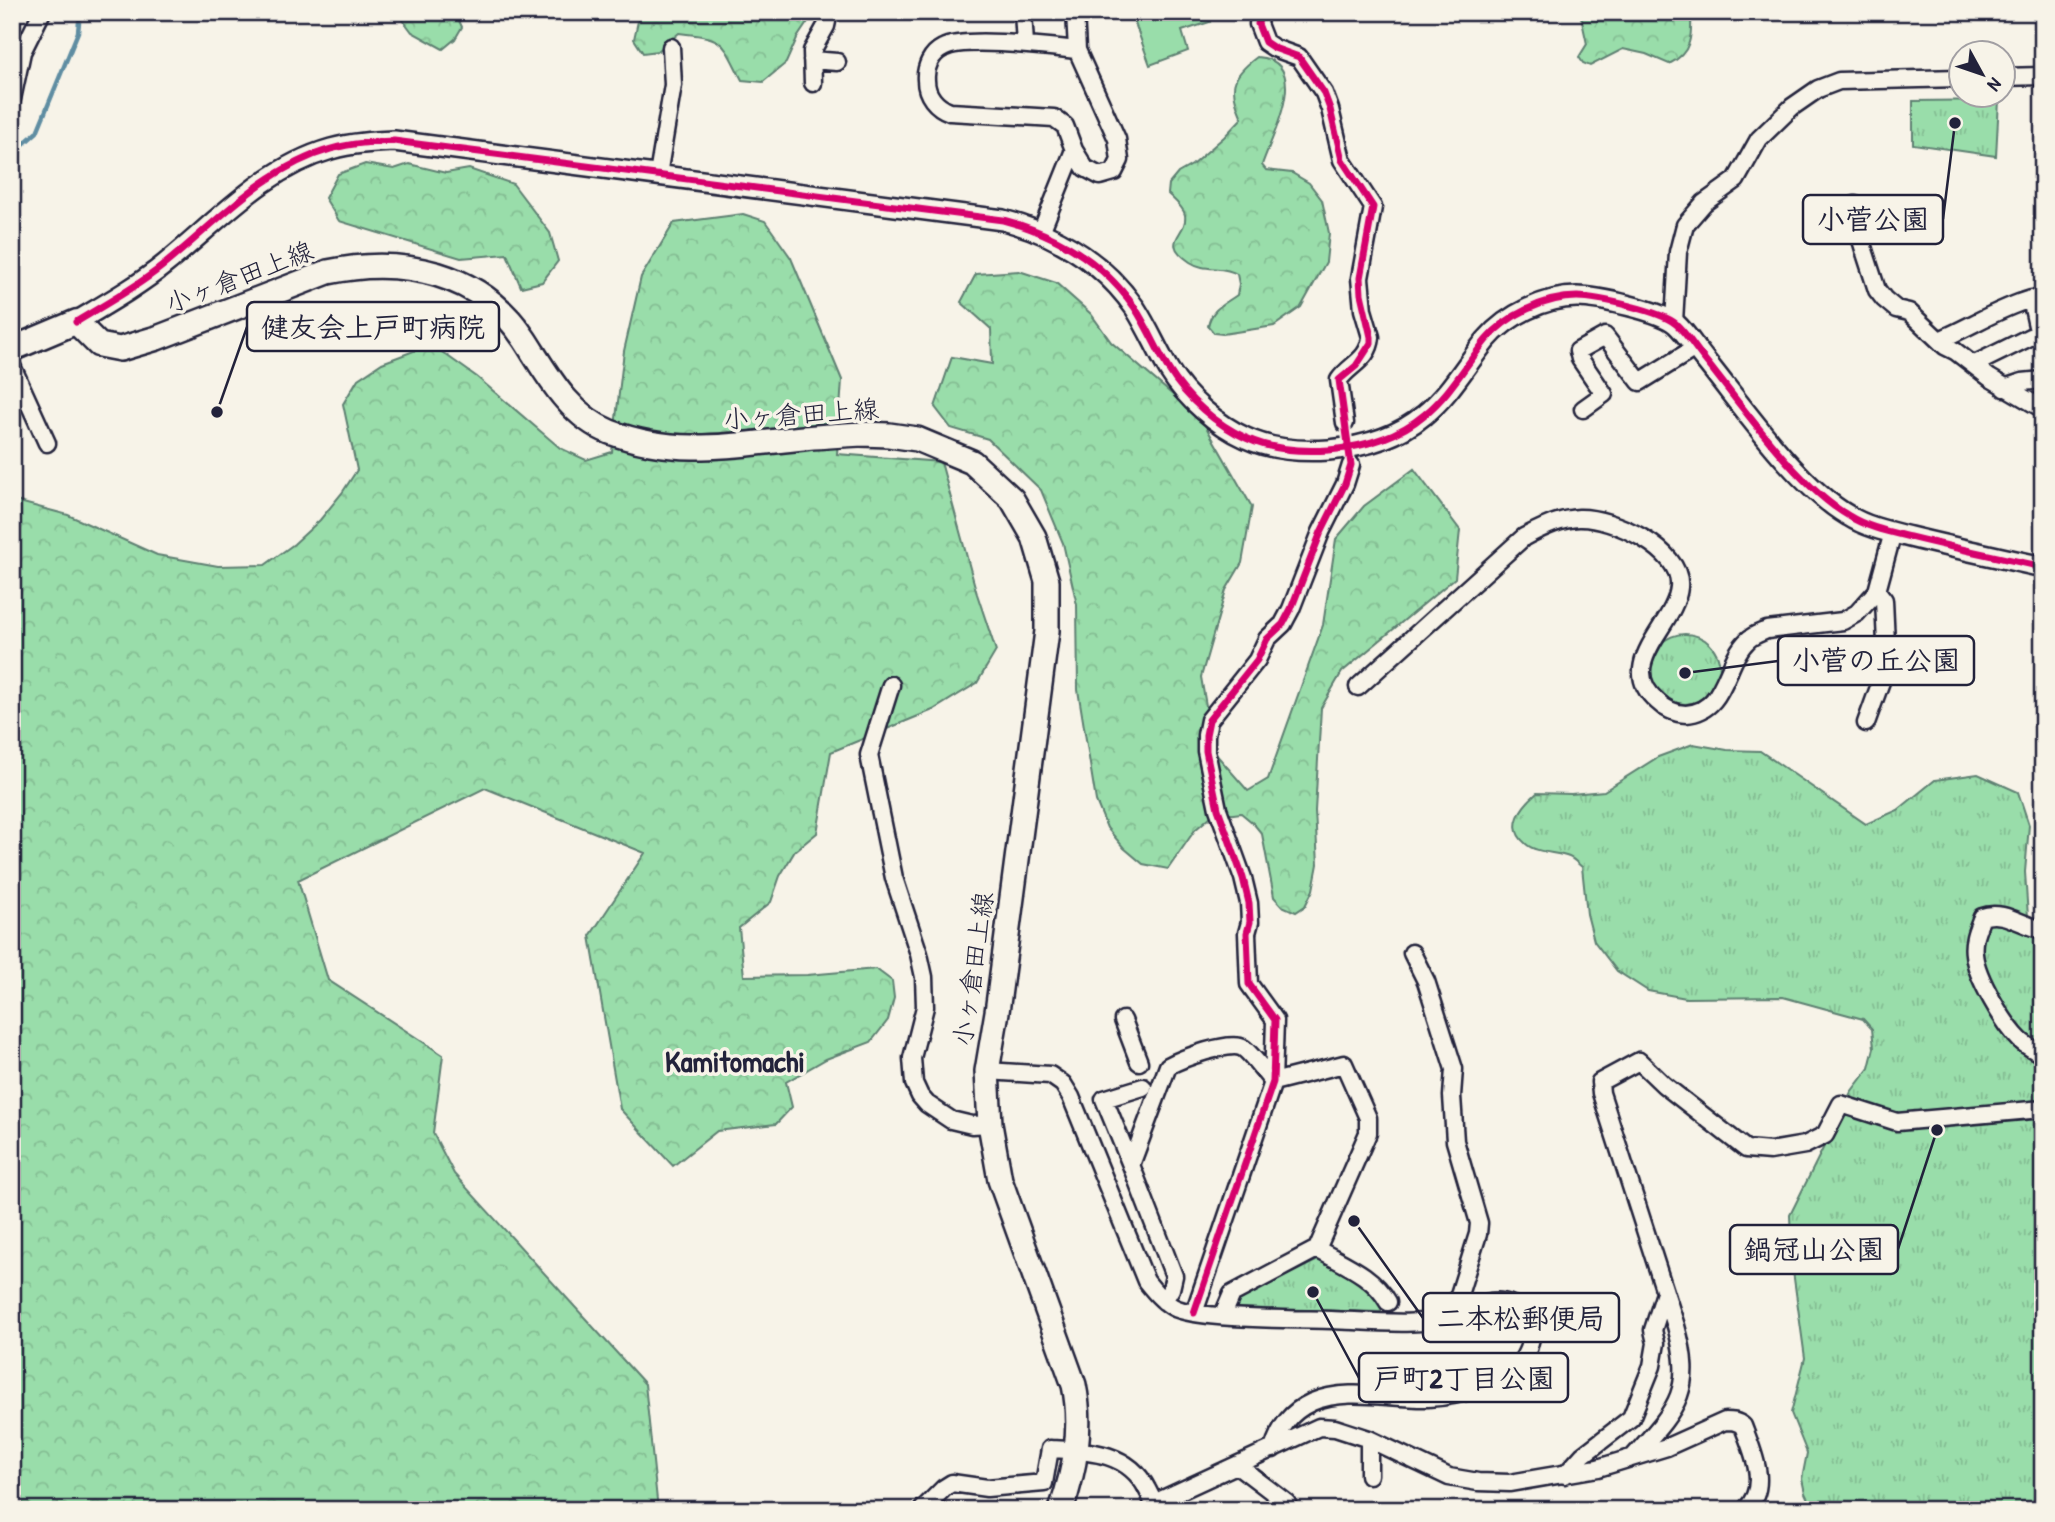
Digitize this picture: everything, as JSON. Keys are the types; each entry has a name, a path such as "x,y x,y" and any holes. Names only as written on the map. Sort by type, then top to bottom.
{"main road":[{"name":"小ヶ倉田上線","path":"76,322 99,345 120,349 157,338 328,272 354,266 404,266 453,280 484,298 504,314 564,398 607,431 650,444 689,449 806,437 889,435 917,439 972,462 1012,499 1034,537 1047,581 1047,631 997,1012 986,1071 990,1124 1000,1180 1073,1385 1079,1423 1077,1450 1061,1510"},
{"path":"12,349 76,322"}],"street":[{"path":"12,99 22,52 42,12"},
{"path":"813,83 812,51 826,26 829,12"},
{"path":"1023,12 1025,44"},
{"path":"1075,12 1077,50 1117,139 1120,153 1119,165 1114,172 1106,176 1094,174 1085,168 1074,150 1065,126 1054,118 950,112 938,106 926,85 928,66 934,55 945,47 960,44 1025,44 1077,50"},
{"path":"1260,12 1258,24 1265,42 1299,57 1324,93 1342,160 1373,207 1360,278 1363,310 1371,337 1356,366 1339,380 1345,423"},
{"path":"658,175 673,85 671,47"},
{"path":"812,60 837,62"},
{"path":"2016,77 2043,76"},
{"path":"1674,322 1678,252 1685,225 1704,203 1736,180 1759,139 1792,107 1818,89 1839,81 1946,78"},
{"path":"76,322 163,266 251,191 277,173 330,149 358,143 394,141 1003,220 1041,232 1081,253 1117,286 1139,315 1170,373 1201,407 1247,439 1303,452 1360,447 1389,436 1421,418 1440,401 1487,339 1516,316 1546,301 1576,297 1618,302 1674,322 1786,459 1829,503 1852,518 1958,549 2043,567"},
{"path":"1041,232 1074,150"},
{"path":"1855,205 1859,215 1861,240 1877,290 1890,305 1909,312 1945,346 2004,388 2043,408"},
{"path":"1939,340 2031,299 2041,335 1972,365"},
{"path":"1583,409 1604,394 1580,359 1578,351 1605,336 1640,382 1695,348"},
{"path":"12,366 47,443"},
{"path":"2004,388 2022,382 2043,380"},
{"path":"1194,1313 1273,1082 1275,1020 1249,984 1249,903 1243,878 1218,809 1206,751 1206,735 1209,720 1257,660 1267,639 1283,624 1351,465"},
{"path":"1358,687 1524,537 1554,522 1579,518 1606,521 1638,535 1670,559 1677,569 1679,590 1663,625 1646,651 1642,665 1648,692 1675,712 1686,714 1703,709 1716,698 1747,640 1766,630 1843,621 1857,613 1877,591 1893,532"},
{"path":"1866,723 1886,665 1884,600 1877,591"},
{"path":"891,685 869,755 894,878 924,977 925,1007 912,1058 914,1083 927,1104 951,1120 972,1125 990,1124"},
{"path":"2043,930 2003,916 1992,914 1982,917 1975,936 1973,953 1978,972 2020,1041 2043,1055"},
{"path":"1412,953 1426,981 1454,1069 1452,1096 1455,1141 1479,1223 1452,1317"},
{"path":"1124,1020 1139,1062"},
{"path":"1131,1165 1168,1066 1181,1059 1232,1045 1243,1048 1273,1082"},
{"path":"1634,1456 1676,1405 1684,1377 1682,1348 1601,1094 1600,1082 1639,1061 1664,1085 1746,1149 1770,1151 1805,1146 1825,1135 1841,1104 1897,1122 2043,1109"},
{"path":"1223,1315 1232,1294 1317,1249 1368,1133 1368,1118 1344,1064 1273,1082"},
{"path":"986,1071 1050,1075 1063,1084 1071,1097 1146,1282 1174,1308 1194,1313 1223,1315 1389,1321 1452,1317 1500,1301 1510,1304 1526,1316 1532,1339 1526,1355 1516,1370 1497,1381 1452,1396 1429,1398 1341,1395 1313,1401 1293,1413 1279,1430 1273,1449"},
{"path":"1143,1087 1104,1098 1174,1276 1164,1301"},
{"path":"1317,1249 1368,1278 1381,1289 1388,1302"},
{"path":"1565,1475 1583,1455 1631,1418 1652,1366 1656,1343 1653,1330 1665,1293"},
{"path":"922,1510 952,1483 988,1488 1044,1483 1050,1449 1100,1453 1130,1467 1142,1480 1154,1507 1319,1427 1335,1428 1369,1439 1450,1477 1478,1482 1510,1483 1598,1468 1667,1447 1725,1421 1739,1422 1743,1426 1760,1482 1753,1503 1745,1510"},
{"path":"1369,1439 1369,1475"},
{"path":"1237,1465 1287,1503"}],"green space":[{"path":"397,12 455,12 462,27 455,39 443,49 412,32"},
{"path":"640,12 807,12 809,20 786,63 763,82 742,80 720,43 706,37 679,33 658,51 643,53 634,39"},
{"path":"1131,12 1206,12 1210,22 1182,31 1188,51 1150,65"},
{"path":"1580,12 1691,12 1689,42 1677,60 1669,64 1646,54 1623,49 1590,66 1583,63 1579,57 1587,44"},
{"path":"1257,57 1274,62 1283,72 1286,86 1279,120 1262,165 1266,170 1292,173 1309,183 1322,200 1329,233 1326,262 1301,307 1274,326 1214,333 1208,326 1210,320 1219,308 1237,295 1237,274 1196,265 1181,255 1175,243 1183,228 1185,215 1168,194 1169,184 1178,173 1192,165 1242,118 1235,99 1234,84 1241,71"},
{"path":"1913,101 1946,101 1946,108 1999,108 1996,156 1913,144"},
{"path":"365,164 394,169 409,164 446,173 469,169 513,184 550,233 558,261 542,282 521,287 507,254 461,258 339,221 325,198 338,174"},
{"path":"743,214 765,221 791,258 842,380 837,454 941,462 977,594 996,651 977,683 933,710 831,752 817,833 795,851 780,876 771,902 739,928 744,976 807,975 876,969 892,981 894,998 888,1020 871,1042 826,1059 786,1082 792,1107 776,1124 717,1131 673,1166 620,1109 590,936 645,853 485,788 298,880 328,980 443,1055 433,1133 454,1174 645,1384 658,1510 12,1510 12,500 68,515 157,555 218,566 265,565 294,544 320,520 357,470 343,404 358,379 382,363 419,349 439,350 477,377 560,448 586,460 612,452 624,351 641,277 674,223"},
{"path":"1019,271 1056,283 1091,314 1111,342 1202,420 1252,507 1242,563 1226,590 1201,677 1214,752 1248,791 1268,779 1323,625 1336,539 1364,506 1414,469 1460,530 1455,578 1342,672 1321,708 1315,811 1318,864 1313,890 1305,906 1296,912 1282,906 1274,897 1262,834 1241,813 1210,817 1195,830 1168,869 1143,864 1124,848 1107,828 1096,801 1078,690 1077,605 1063,543 1041,490 988,439 951,428 935,407 952,357 992,364 991,329 961,302 976,274"},
{"path":"1685,634 1704,640 1714,650 1720,669 1714,688 1704,698 1685,704 1666,698 1656,688 1650,669 1656,650 1666,640"},
{"path":"1693,744 1727,750 1760,751 1866,824 1898,810 1935,780 1978,774 2018,792 2029,825 2025,872 2028,917 2043,946 2043,1510 1813,1510 1805,1493 1802,1479 1807,1453 1791,1413 1805,1358 1792,1264 1790,1215 1851,1092 1869,1068 1874,1048 1872,1029 1863,1019 1783,997 1686,998 1648,991 1617,971 1594,941 1587,914 1582,867 1569,857 1530,847 1517,831 1516,824 1521,810 1537,793 1604,791 1658,757"},
{"path":"1318,1260 1358,1278 1367,1285 1379,1301 1381,1312 1234,1308 1239,1299"}],"waterway":[{"path":"12,186 20,147 37,132 78,32 80,12"}],"cycle path":[{"path":"1194,1313 1273,1082 1275,1020 1249,984 1249,903 1243,878 1218,809 1206,751 1206,735 1209,720 1257,660 1267,639 1283,624 1321,532 1345,484 1351,465 1339,380 1356,366 1371,343 1360,278 1373,207 1342,160 1324,93 1299,57 1265,42 1258,24 1260,12"},
{"path":"76,322 155,272 242,198 284,169 331,149 394,141 1003,220 1023,226 1077,252 1108,277 1135,308 1176,380 1203,410 1246,438 1286,449 1341,449 1379,440 1414,423 1442,398 1486,340 1505,323 1527,309 1552,300 1577,297 1629,306 1657,314 1676,324 1791,466 1829,503 1849,516 1886,531 2043,567"}],"place":[{"name":"小菅公園","path":"1955,123"},
{"name":"健友会上戸町病院","path":"217,412"},
{"name":"小菅の丘公園","path":"1685,673"},
{"name":"鍋冠山公園","path":"1937,1130"},
{"name":"二本松郵便局","path":"1354,1221"},
{"name":"戸町2丁目公園","path":"1313,1292"}],"district":[{"name":"Kamitomachi","path":"735,1062"}]}
